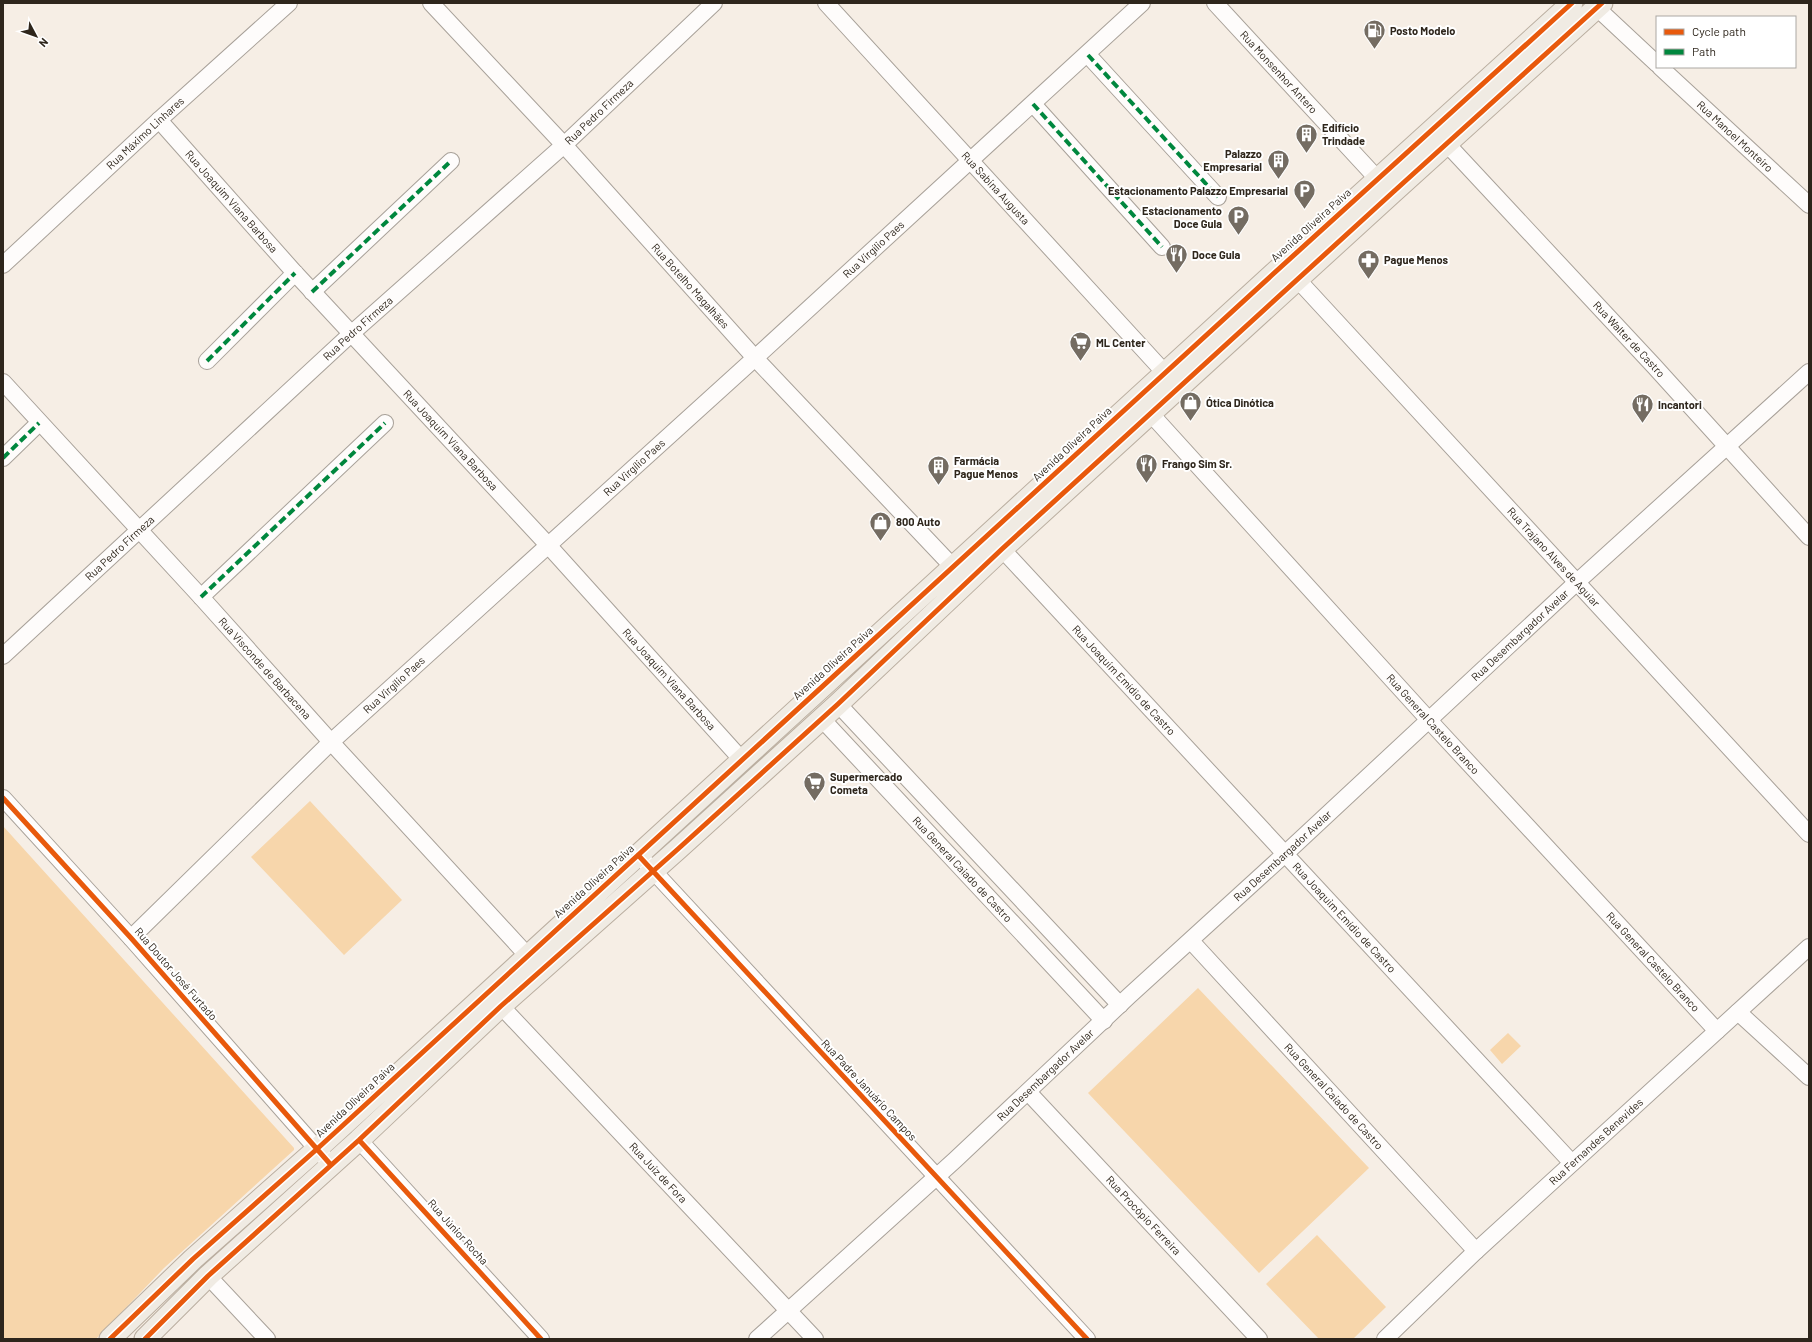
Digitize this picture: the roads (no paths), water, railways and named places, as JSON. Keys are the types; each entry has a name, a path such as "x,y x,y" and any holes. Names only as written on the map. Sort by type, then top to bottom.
{"main road":[{"name":"Avenida Oliveira Paiva","path":"144,1339 208,1276 359,1140 501,1006 654,872 838,704 1002,549 1298,280 1384,186 1572,3"},
{"name":"Avenida Oliveira Paiva","path":"110,1339 193,1259 317,1149 1164,373 1384,186 1447,144 1598,5"}],"street":[{"name":"Rua Máximo Linhares","path":"3,265 159,120 289,3"},
{"name":"Rua Botelho Magalhães","path":"431,3 564,145 755,358 953,567"},
{"name":"Rua Pedro Firmeza","path":"3,656 352,333 564,145 714,3"},
{"name":"Rua Sabina Augusta","path":"826,3 1164,373"},
{"name":"Rua Virgílio Paes","path":"131,938 331,742 755,358 1142,3"},
{"name":"Rua Monsenhor Antero","path":"1215,3 1384,186"},
{"path":"1598,5 1656,63"},
{"path":"1088,54 1218,197"},
{"name":"Rua Manoel Monteiro","path":"1661,68 1809,205"},
{"path":"1033,104 1162,247"},
{"name":"Rua Joaquim Viana Barbosa","path":"159,120 312,292 352,333 548,545 742,760"},
{"name":"Rua Walter de Castro","path":"1447,144 1648,360 1809,537"},
{"path":"312,292 451,160"},
{"path":"207,361 295,273"},
{"name":"Rua Trajano Alves de Aguiar","path":"1298,280 1809,834"},
{"name":"Rua Desembargador Avelar","path":"757,1339 936,1177 1577,582 1727,448 1809,372"},
{"name":"Rua Visconde de Barbacena","path":"3,382 527,955"},
{"name":"Rua General Castelo Branco","path":"1151,414 1429,720 1717,1031"},
{"path":"3,458 39,423"},
{"path":"201,597 385,423"},
{"name":"Rua Joaquim Emídio de Castro","path":"1002,549 1286,853 1572,1163"},
{"name":"Rua General Caiado de Castro","path":"838,704 1120,1005"},
{"name":"Rua General Caiado de Castro","path":"821,718 1104,1020"},
{"name":"Rua Doutor José Furtado","path":"3,798 131,938 331,1165"},
{"name":"Rua Padre Januário Campos","path":"638,855 1086,1339"},
{"name":"Rua General Caiado de Castro","path":"1191,941 1476,1251"},
{"name":"Rua Fernandes Benevides","path":"1387,1338 1476,1251 1809,947"},
{"name":"Rua Juiz de Fora","path":"501,1006 815,1339"},
{"path":"1738,1012 1809,1077"},
{"name":"Rua Procópio Ferreira","path":"1028,1092 1259,1339"},
{"name":"Rua Júnior Rocha","path":"359,1140 541,1339"},
{"path":"208,1276 267,1339"}],"place":[{"name":"Posto Modelo","path":"1375,50"},
{"name":"Edifício Trindade","path":"1306,154"},
{"name":"Palazzo Empresarial","path":"1278,180"},
{"name":"Estacionamento Palazzo Empresarial","path":"1304,210"},
{"name":"Estacionamento Doce Gula","path":"1238,236"},
{"name":"Doce Gula","path":"1177,274"},
{"name":"Pague Menos","path":"1369,280"},
{"name":"ML Center","path":"1081,362"},
{"name":"Ótica Dinótica","path":"1190,422"},
{"name":"Incantori","path":"1643,424"},
{"name":"Frango Sim Sr.","path":"1147,484"},
{"name":"Farmácia Pague Menos","path":"938,486"},
{"name":"800 Auto","path":"880,542"},
{"name":"Supermercado Cometa","path":"814,802"}]}
